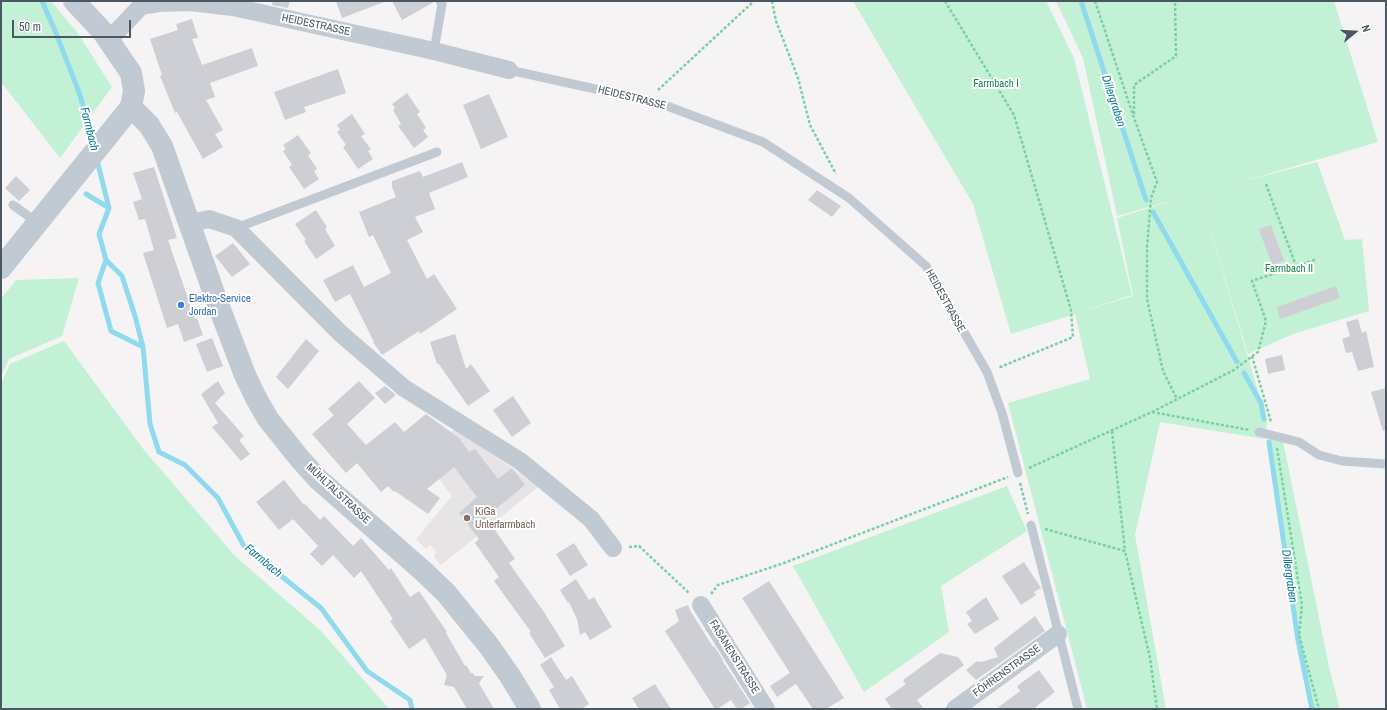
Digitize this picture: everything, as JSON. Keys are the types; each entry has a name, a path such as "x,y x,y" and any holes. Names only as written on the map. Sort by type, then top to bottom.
{"street":[{"path":"1,268 131,107 134,91 131,73 109,40 74,1"},
{"name":"HEIDESTRASSE","path":"109,40 140,4 190,2 233,7 434,51 509,70"},
{"name":"MÜHLTALSTRASSE","path":"131,107 149,125 162,146 216,299 245,375 268,418 300,459 318,479 446,593 490,646 530,709"},
{"path":"190,223 209,219 236,228 340,333 398,383 520,460 591,519 613,548"},
{"name":"FASANENSTRASSE","path":"701,605 766,709"},
{"name":"FÖHRENSTRASSE","path":"955,709 1058,634"}],"lane":[{"path":"434,51 442,4 440,1"},
{"name":"HEIDESTRASSE","path":"509,70 659,103 763,142 849,198 926,266 987,372 1002,413 1018,473"},
{"path":"236,228 436,152"},
{"path":"13,205 38,224"},
{"path":"1259,432 1299,442 1320,455 1342,462 1386,464"},
{"path":"1031,525 1078,709"}],"path":[{"path":"659,103 658,90 754,1"},
{"path":"772,1 776,21 798,78 810,125 849,198"},
{"path":"945,1 1014,115 1071,310 1073,337 987,372"},
{"path":"1094,1 1157,182 1151,198 1147,247 1147,299 1163,371 1178,399"},
{"path":"1134,118 1134,85 1176,56 1175,1"},
{"path":"1266,184 1296,266"},
{"path":"613,548 639,546 701,605 718,585 784,563 1018,473 1152,412 1234,370 1258,352 1266,321 1252,281 1317,260"},
{"path":"1252,356 1275,436 1302,605 1299,635 1319,709"},
{"path":"1152,412 1259,432"},
{"path":"1112,431 1125,551 1150,658 1157,709"},
{"path":"1018,473 1031,525 1125,551"}],"shaded area":[{"name":"KiGa Unterfarrnbach","path":"456,428 538,487 441,565 434,557 436,551 430,545 426,549 416,539 452,496 422,457"}],"green space":[{"path":"1,1 51,1 77,32 112,87 60,158 1,82"},
{"path":"853,1 1046,1 1074,58 1132,295 1079,312 1133,296 1138,320 1117,218 1178,199 1117,216 1083,58 1056,1 1334,1 1378,142 1237,183 1317,162 1345,240 1362,239 1369,311 1293,334 1248,354 1199,193 1267,421 1265,439 1160,422 1135,535 1166,709 1087,709 1008,403 1090,379 1075,314 1011,334 973,204"},
{"path":"79,278 62,336 9,359 1,376 1,299 16,280"},
{"path":"64,341 144,450 235,556 321,631 389,709 5,709 1,703 1,384 10,364"},
{"path":"1270,439 1283,441 1329,667 1340,709 1313,709 1299,638"},
{"path":"1007,486 1027,531 941,586 949,632 864,692 793,566"}],"building":[{"path":"273,1 290,1 288,8 272,5"},
{"path":"336,1 383,1 384,2 342,18"},
{"path":"392,1 434,1 434,2 402,20"},
{"path":"192,19 198,38 192,39 202,65 252,48 258,66 210,83 215,97 206,100 223,130 215,134 223,147 203,159 177,112 175,113 160,76 162,75 150,39 178,30 176,24"},
{"path":"338,69 346,93 304,107 306,112 285,120 274,92"},
{"path":"407,93 420,112 417,114 426,128 423,130 428,137 414,148 398,126 401,124 393,110 395,108 392,104"},
{"path":"489,94 508,137 481,149 463,105"},
{"path":"352,114 365,134 361,136 371,149 368,151 373,159 358,169 343,147 346,145 337,132 340,130 337,125"},
{"path":"298,135 311,153 308,155 317,169 314,171 319,179 304,189 289,167 292,165 283,151 286,149 283,145"},
{"path":"462,162 468,177 429,193 435,209 415,217 423,232 407,240 427,279 434,274 457,309 420,334 419,331 382,355 373,342 350,294 335,302 323,280 353,265 364,287 391,273 373,235 369,237 359,212 396,197 392,187 392,181 420,171 423,177"},
{"path":"154,167 177,238 168,240 195,319 197,318 203,335 184,342 178,324 167,328 143,253 154,250 145,219 139,220 133,202 142,199 133,173"},
{"path":"16,176 30,190 19,201 5,188"},
{"path":"817,190 841,206 832,217 808,200"},
{"path":"316,210 327,227 325,229 335,246 316,259 304,241 306,240 295,224"},
{"path":"1271,225 1284,261 1272,265 1259,229"},
{"path":"233,243 250,264 232,277 215,256"},
{"path":"1336,286 1340,298 1280,319 1277,307"},
{"path":"1358,319 1362,333 1366,331 1374,367 1358,371 1352,352 1346,353 1342,339 1350,336 1346,322"},
{"path":"455,334 466,369 471,364 490,391 468,406 438,363 437,364 430,342"},
{"path":"212,338 223,366 207,372 196,344"},
{"path":"306,339 319,351 288,389 276,377"},
{"path":"1282,355 1285,370 1268,374 1265,359"},
{"path":"218,381 225,393 215,403 244,436 239,440 250,454 241,461 212,427 218,423 201,394"},
{"path":"359,381 375,398 347,424 366,445 395,422 404,432 426,414 459,438 469,452 475,449 498,479 512,468 525,485 486,517 515,559 509,563 544,612 565,646 545,658 529,633 531,632 494,581 499,577 475,543 479,539 459,513 477,497 454,467 427,489 440,498 428,514 395,491 394,492 388,486 381,492 357,463 346,473 312,434 334,415 328,409"},
{"path":"385,386 396,395 385,404 375,393"},
{"path":"1386,388 1386,430 1383,431 1371,392"},
{"path":"513,396 531,423 512,437 493,410"},
{"path":"284,480 304,505 305,504 320,520 324,516 353,546 361,538 389,570 391,568 410,597 419,591 447,632 446,633 465,666 466,665 475,676 484,676 479,683 494,709 467,709 454,687 444,685 447,675 425,638 409,649 390,621 393,619 361,571 354,578 333,555 322,566 310,554 318,546 293,519 279,530 256,502"},
{"path":"574,543 588,565 570,576 556,554"},
{"path":"1024,562 1041,588 1034,592 1036,595 1021,605 1002,576"},
{"path":"576,579 589,600 594,597 612,627 590,640 585,632 580,635 577,619 569,602 568,603 560,590"},
{"path":"769,581 844,698 826,709 813,709 796,684 777,697 770,686 790,673 742,598"},
{"path":"986,597 999,619 975,634 967,624 972,621 966,612"},
{"path":"688,605 713,647 714,646 750,703 741,709 737,709 731,700 715,709 665,631 679,621 675,610"},
{"path":"1035,616 1045,631 976,680 966,670 977,661 981,662 998,657 994,648"},
{"path":"940,653 958,657 964,665 917,700 924,709 892,709 885,699 906,684 903,680"},
{"path":"551,657 566,680 572,676 589,704 581,709 560,709 549,690 554,687 540,665"},
{"path":"1039,670 1055,692 1033,709 996,709 1020,691 1017,686"},
{"path":"655,684 671,709 639,709 632,698"}],"waterway":[{"name":"Farrnbach","path":"42,1 80,95 93,145"},
{"name":"Dillergraben","path":"1081,1 1146,200"},
{"name":"Farrnbach","path":"97,160 109,208 99,234 106,260 122,276 135,316 143,347 150,424 159,452 185,465 218,498 244,546 321,608 367,671 410,700 412,709"},
{"path":"86,194 109,208"},
{"name":"Dillergraben","path":"1153,212 1237,362"},
{"name":"Farrnbach","path":"106,260 98,283 111,331 143,347"},
{"name":"Dillergraben","path":"1244,373 1261,403 1264,419"},
{"name":"Dillergraben","path":"1269,442 1298,640 1312,709"}],"place":[{"name":"Elektro-Service Jordan","path":"181,305"},
{"name":"KiGa Unterfarrnbach","path":"467,518"}],"park label":[{"name":"Farrnbach I","path":"996,84"},
{"name":"Farrnbach II","path":"1289,269"}]}
